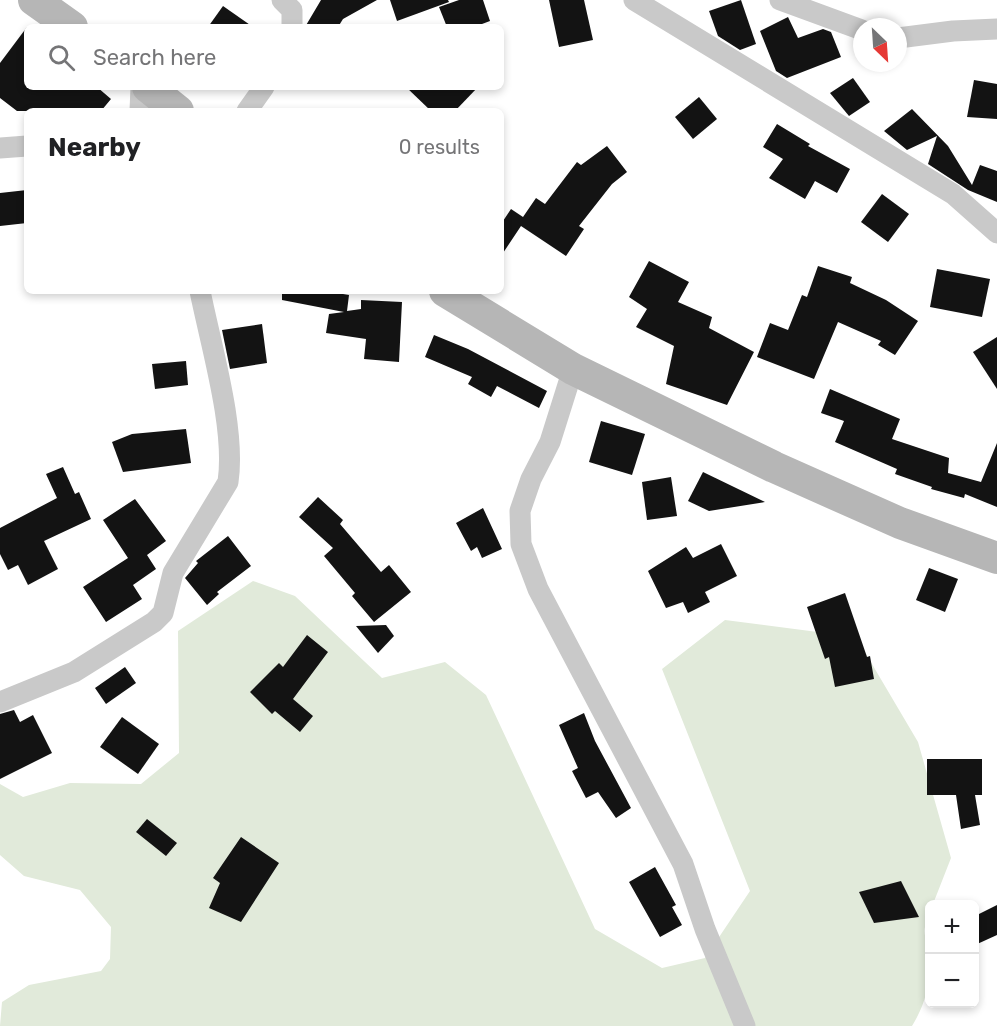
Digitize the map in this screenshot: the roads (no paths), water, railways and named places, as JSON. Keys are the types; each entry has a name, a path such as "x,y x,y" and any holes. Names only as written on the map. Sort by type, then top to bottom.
{"main road":[{"path":"34,0 68,24"},
{"path":"152,90 174,108"},
{"path":"450,294 573,369 795,476 900,523 997,558"}],"street":[{"path":"634,0 953,194 997,233"},
{"path":"780,0 853,27"},
{"path":"907,37 953,31 997,29"},
{"path":"140,108 141,90"},
{"path":"249,108 262,90"},
{"path":"0,148 24,146"},
{"path":"0,702 74,672 154,622 163,613 173,573 228,482 231,466 227,429 201,294"},
{"path":"573,369 550,442 531,479 520,512 521,544 538,589 683,864 705,929 745,1026"}]}
